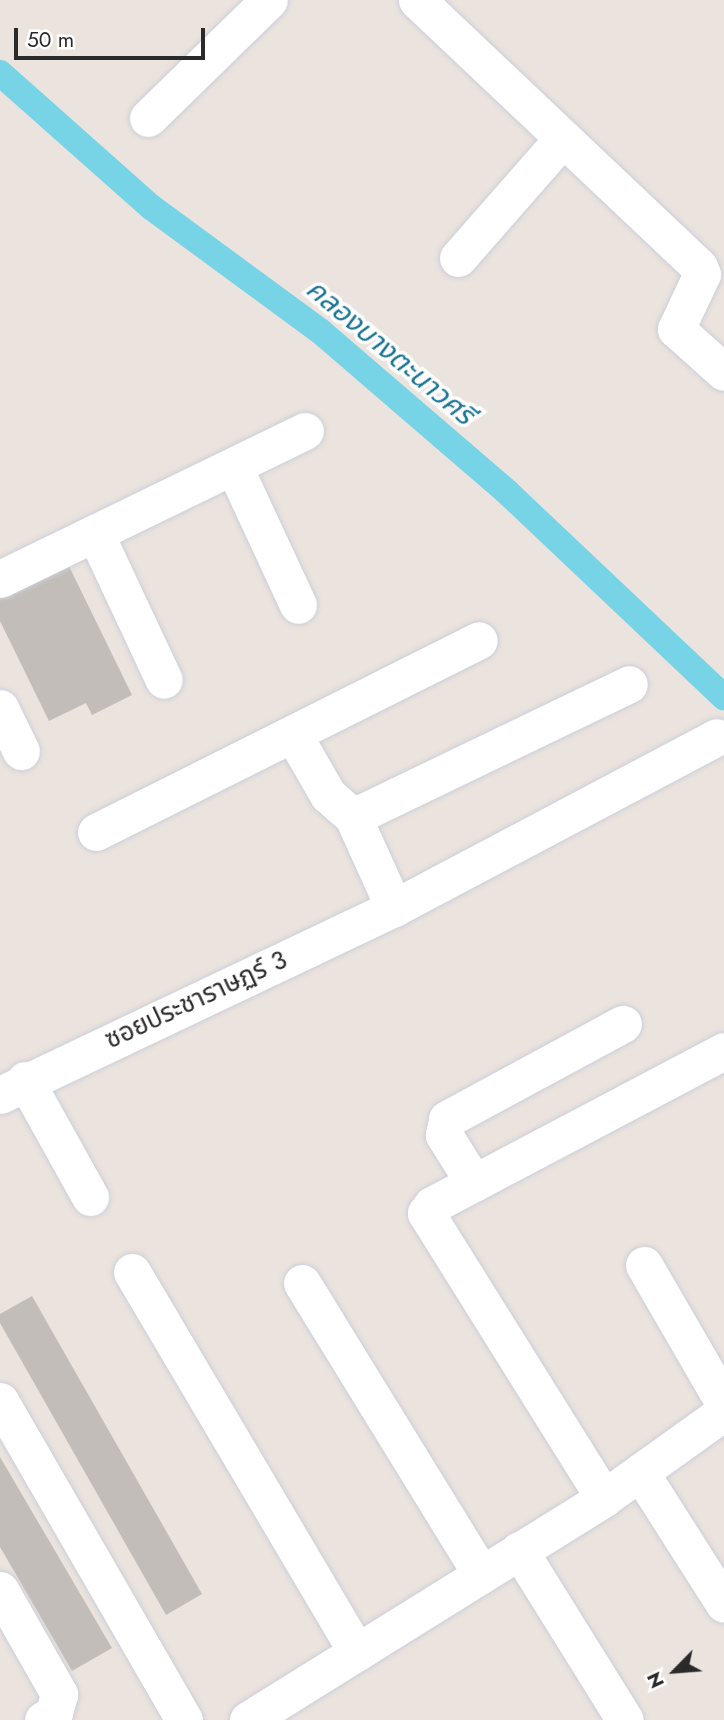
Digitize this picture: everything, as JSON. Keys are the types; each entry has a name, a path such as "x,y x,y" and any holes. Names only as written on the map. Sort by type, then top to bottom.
{"street":[{"path":"148,118 269,0"},
{"path":"417,0 701,270 676,329 724,372"},
{"path":"458,258 563,138"},
{"path":"0,579 305,431"},
{"path":"234,467 298,605"},
{"path":"95,533 164,680"},
{"path":"96,832 294,736 479,640"},
{"path":"353,817 629,684"},
{"path":"0,708 21,751"},
{"path":"294,736 328,795 353,817 394,908"},
{"name":"ซอยประชาราษฏร์ 3","path":"13,1087 394,908 717,737"},
{"path":"474,1183 444,1135 447,1119 623,1024"},
{"path":"604,1498 426,1217 432,1205 724,1051"},
{"path":"13,1087 90,1198"},
{"path":"644,1265 724,1403"},
{"path":"132,1272 358,1651"},
{"path":"302,1283 481,1574"},
{"path":"0,1401 184,1720"},
{"path":"248,1720 604,1498 724,1412"},
{"path":"640,1472 724,1604"},
{"path":"519,1550 625,1720"},
{"path":"0,1590 59,1694 54,1713 43,1720"}],"building":[{"path":"65,558 132,695 92,715 86,703 49,721 0,621 0,590"},
{"path":"32,1296 202,1594 166,1615 0,1323 0,1314"},
{"path":"0,1457 112,1648 72,1671 0,1547"}],"waterway":[{"name":"คลองบางตะนาวศรี","path":"0,73 151,207 320,331 507,492 724,697"}]}
